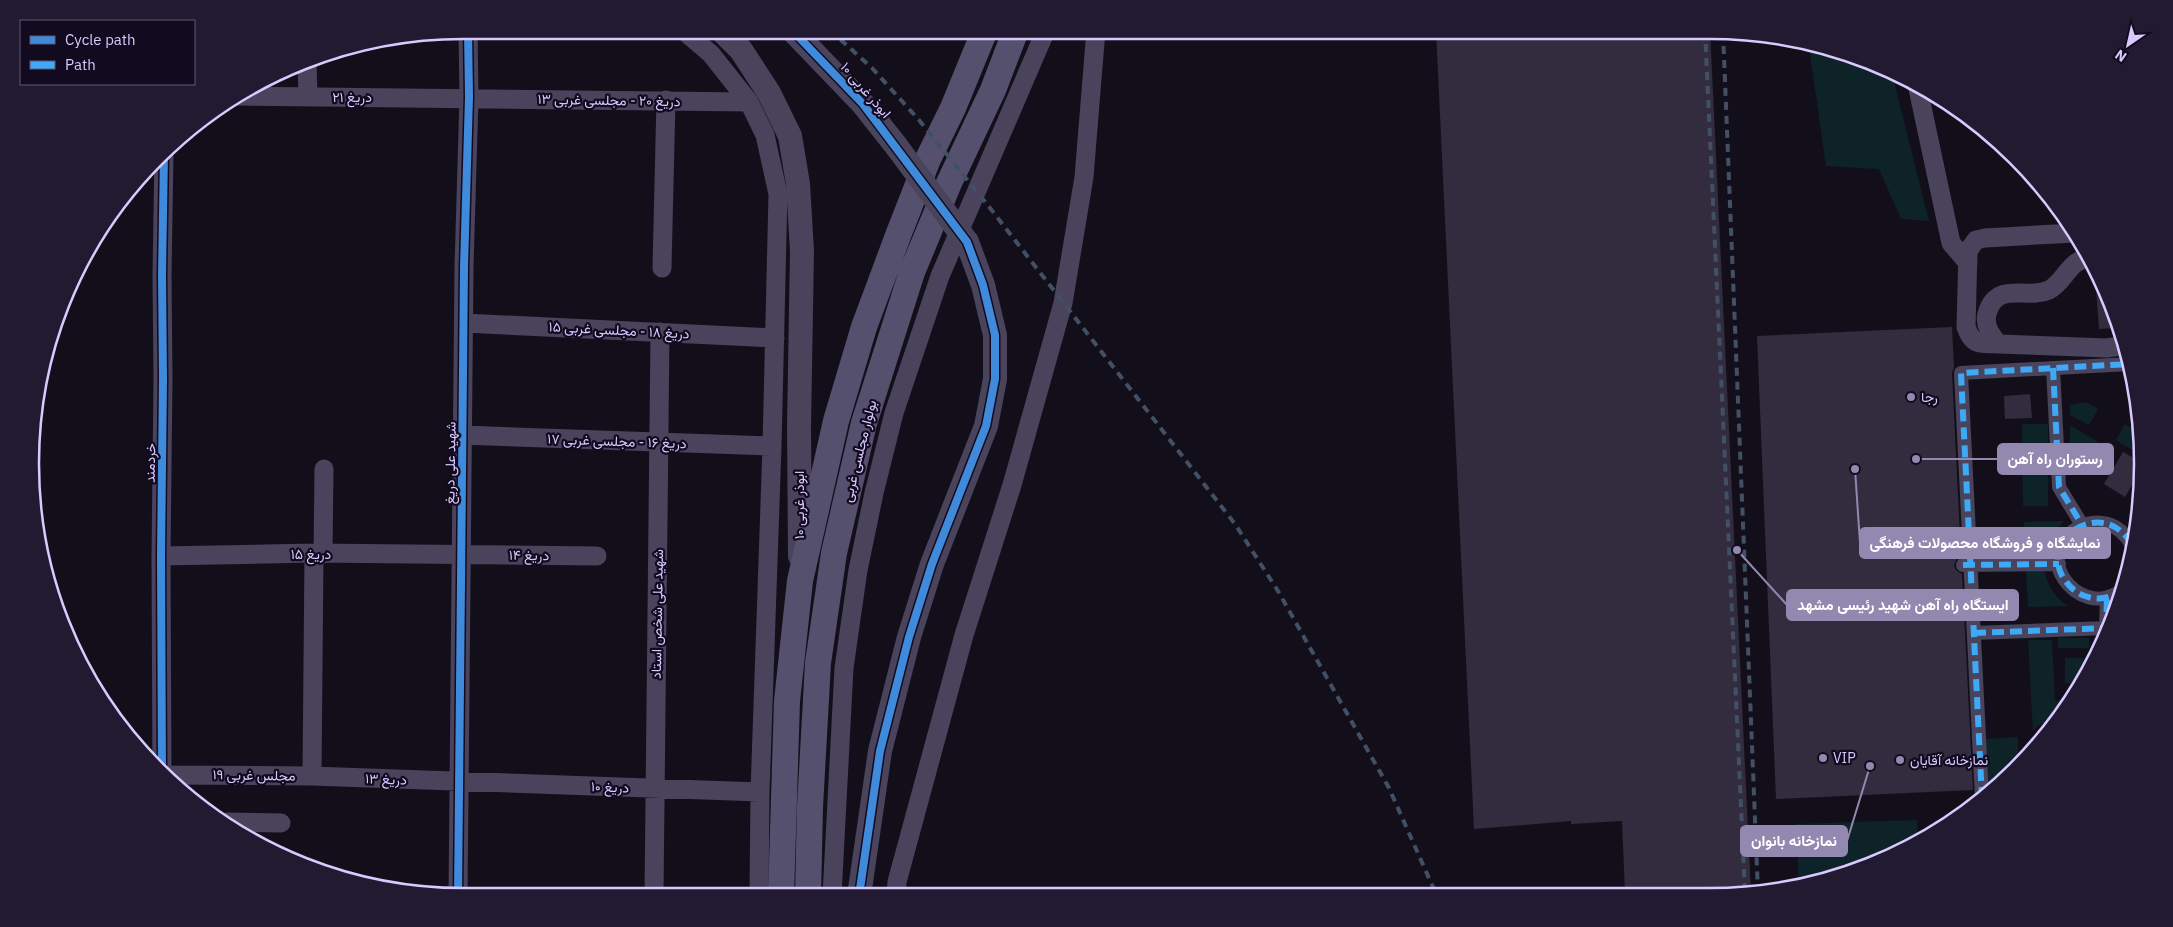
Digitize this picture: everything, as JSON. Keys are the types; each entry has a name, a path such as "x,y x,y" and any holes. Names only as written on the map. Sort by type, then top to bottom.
{"main road":[{"name":"بولوار مجلسی غربی","path":"782,888 787,701 800,581 836,421 864,326 928,159 953,108 981,39"},
{"name":"بولوار مجلسی غربی","path":"809,888 810,807 818,663 834,553 864,423 912,272 949,183 993,90 1013,39"}],"street":[{"name":"شهید علی دریغ","path":"458,888 462,435 469,97 468,39"},
{"path":"694,39 712,54 749,102 765,135 778,194 772,446 760,792 760,888"},
{"name":"ابوذر غربی ۱۰","path":"730,39 741,50 769,93 790,136 798,184 802,251 799,427 800,581"},
{"name":"ابوذر غربی ۱۰","path":"801,39 857,98 897,147 967,242 983,285 995,335 995,380 986,426 932,564 902,666 880,751 860,888"},
{"path":"832,888 844,668 858,570 891,422 940,276 1042,39"},
{"path":"897,888 925,775 964,635 1012,485 1064,303 1084,177 1095,39"},
{"path":"307,69 308,97"},
{"path":"1919,95 1951,243 1968,263"},
{"name":"دریغ ۲۱","path":"251,96 469,97"},
{"name":"دریغ ۲۰ - مجلسی غربی ۱۳","path":"469,97 749,102"},
{"path":"662,268 666,100"},
{"name":"خردمند","path":"163,764 161,556 164,379 162,275 164,162"},
{"path":"2066,233 1976,240 1968,251 1966,327 1969,336 1973,342 1980,343 2107,348 2118,346"},
{"path":"2000,344 1994,339 1987,325 1986,316 1994,300 2002,294 2043,292 2050,289 2077,261 2082,260"},
{"name":"دریغ ۱۸ - مجلسی غربی ۱۵","path":"464,323 775,338"},
{"name":"شهید علی شخص استاد","path":"654,888 660,332"},
{"path":"1982,790 1974,633 1967,565 1961,373 2122,364"},
{"path":"2054,368 2059,487 2082,525"},
{"name":"دریغ ۱۶ - مجلسی غربی ۱۷","path":"462,435 772,446"},
{"path":"312,776 318,554 324,469"},
{"path":"2114,595 2107,598 2094,599 2081,595 2070,588 2063,577 2059,564 2060,552 2064,541 2072,532 2082,525 2094,522 2106,523 2117,528 2127,538"},
{"name":"دریغ ۱۵","path":"161,556 461,554"},
{"name":"دریغ ۱۴","path":"461,554 597,556"},
{"path":"1967,565 2059,564"},
{"path":"2106,614 2107,598"},
{"path":"1974,633 2101,628"},
{"name":"مجلس غربی ۱۹","path":"173,773 312,776"},
{"name":"دریغ ۱۳","path":"312,776 460,782"},
{"name":"دریغ ۱۰","path":"460,782 760,792"},
{"path":"236,822 281,822"}],"green space":[{"path":"1810,51 1846,61 1894,82 1929,221 1901,219 1879,169 1826,166"},
{"path":"2086,402 2098,409 2089,425 2070,415 2070,405"},
{"path":"2022,424 2048,424 2048,506 2023,506"},
{"path":"2125,424 2132,428 2134,451 2116,440"},
{"path":"2070,425 2098,442 2081,472 2070,466"},
{"path":"2064,521 2050,537 2045,558 2025,558 2024,522"},
{"path":"2026,571 2044,571 2053,591 2068,606 2028,607"},
{"path":"2058,638 2089,638 2089,648 2058,648"},
{"path":"2028,640 2052,640 2055,701 2062,700 2045,723 2039,725 2033,731"},
{"path":"2065,658 2083,658 2083,664 2073,683 2065,683"},
{"path":"2018,737 2018,756 1987,786 1985,739"},
{"path":"1917,820 1918,833 1872,856 1846,866 1799,879 1796,824"}],"building":[{"path":"1436,39 1710,39 1751,886 1625,888 1622,821 1571,824 1571,821 1474,829"},
{"path":"2096,289 2112,328 2099,329"},
{"path":"1952,327 1954,368 1952,373 1961,557 1956,560 1954,566 1962,574 1973,790 1776,799 1757,336"},
{"path":"2030,394 2032,418 2005,419 2004,396"},
{"path":"2123,452 2134,458 2133,483 2125,497 2104,484"}],"railway":[{"path":"840,39 872,68 919,120 990,208 1235,524 1278,591 1389,788 1433,888"},
{"path":"1705,39 1745,886"},
{"path":"1723,39 1758,886"}],"marked path":[{"path":"1982,790 1961,373 2122,364"},
{"path":"2053,368 2059,487 2082,525"},
{"path":"2113,595 2093,598 2084,596 2069,586 2058,564 2060,549 2067,537 2078,528 2092,523 2107,524 2121,531 2127,539"},
{"path":"1963,565 2059,564"},
{"path":"2106,614 2107,598"},
{"path":"1974,633 2101,628"}],"cycle path":[{"path":"458,888 464,267 469,97 468,39"},
{"path":"801,39 863,104 967,242 983,285 995,335 995,379 986,426 932,564 909,637 880,751 860,888"},
{"path":"162,763 161,556 164,162"}],"place":[{"name":"رجا","path":"1911,397"},
{"name":"رستوران راه آهن","path":"1916,459"},
{"name":"نمایشگاه و فروشگاه محصولات فرهنگی","path":"1855,469"},
{"name":"ایستگاه راه آهن شهید رئیسی مشهد","path":"1737,550"},
{"name":"VIP","path":"1823,758"},
{"name":"نمازخانه آقایان","path":"1900,760"},
{"name":"نمازخانه بانوان","path":"1870,766"}]}
